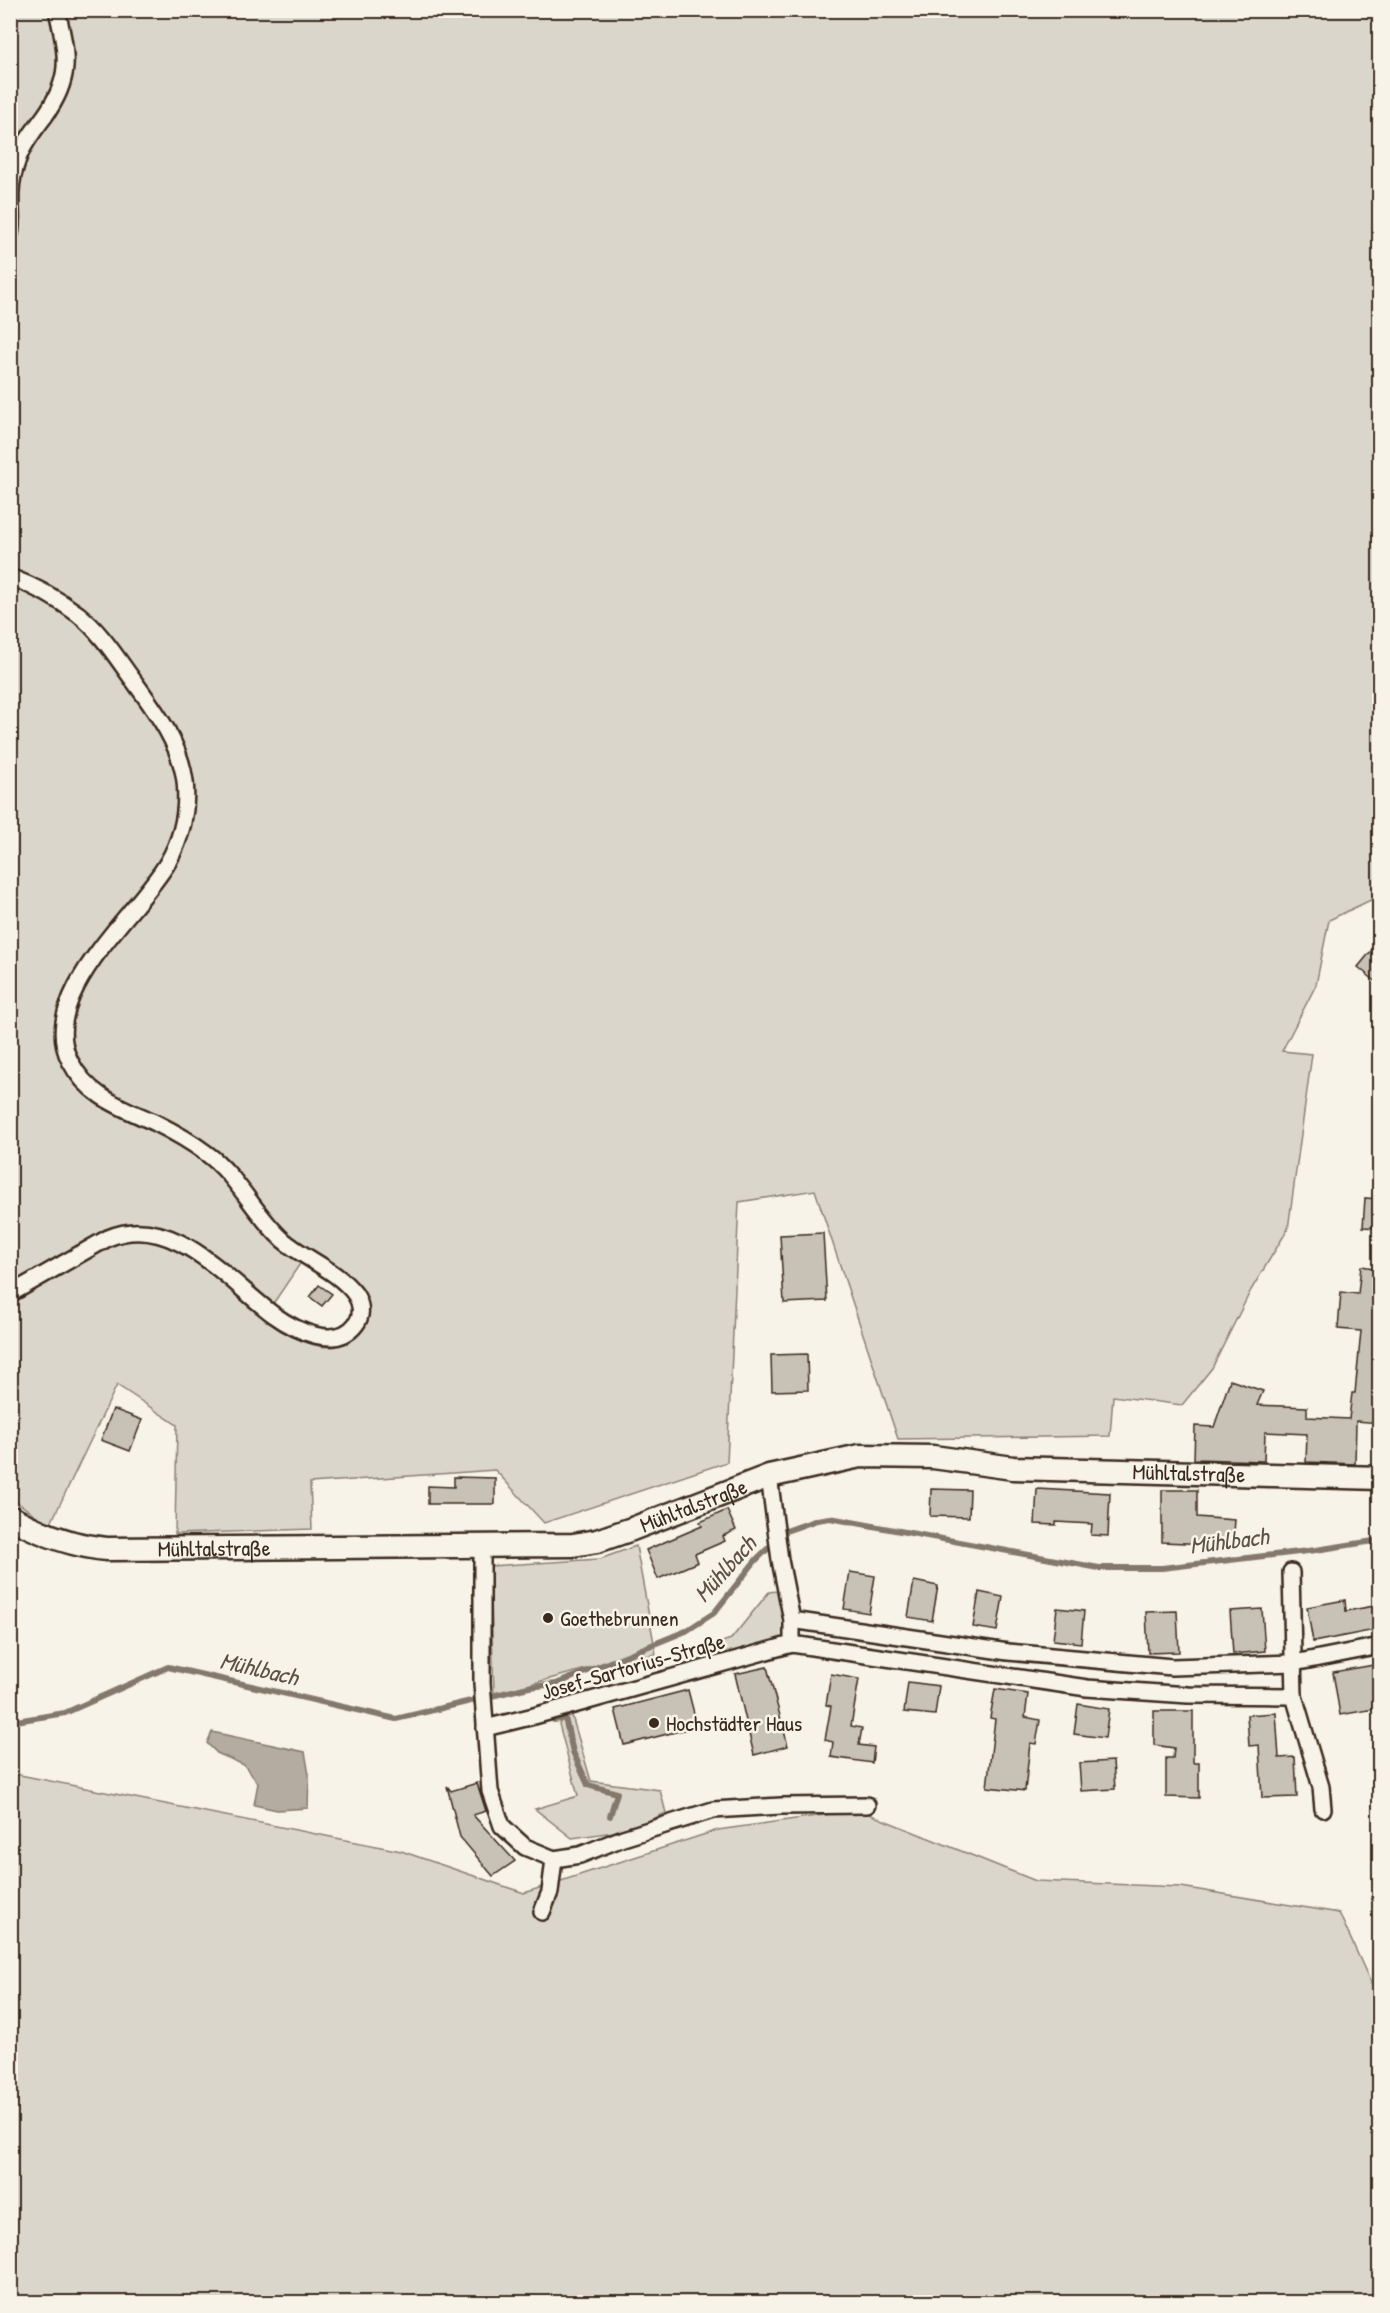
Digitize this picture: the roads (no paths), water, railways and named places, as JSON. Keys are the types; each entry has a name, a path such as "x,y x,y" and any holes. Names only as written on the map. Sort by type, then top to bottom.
{"main road":[{"name":"Mühltalstraße","path":"10,1517 57,1539 86,1547 107,1549 573,1545 597,1541 769,1476 860,1456 933,1458 1012,1468 1380,1478"}],"street":[{"path":"10,234 11,189 20,154 27,138 52,106 62,83 66,54 57,10"},
{"path":"10,577 80,615 102,639 159,716 175,748 185,780 184,822 168,863 134,910 86,966 75,987 66,1012 64,1035 67,1057 78,1076 90,1090 106,1101 187,1138 211,1156 282,1240 345,1283 361,1308 356,1324 338,1336 318,1336 305,1332 274,1315 214,1264 169,1238 138,1231 122,1232 108,1238 10,1294"},
{"path":"769,1476 779,1555 792,1620 792,1644"},
{"path":"482,1546 482,1683 490,1791 502,1826 525,1847 554,1859 580,1856 623,1838 713,1810 867,1805"},
{"path":"1291,1572 1294,1696 1321,1787 1323,1809"},
{"path":"792,1620 1008,1652 1172,1667 1294,1663 1380,1646"},
{"name":"Josef-Sartorius-Straße","path":"485,1728 792,1644 1087,1688 1188,1695 1294,1696"},
{"path":"1087,1688 1088,1660"},
{"path":"542,1912 550,1892 554,1859"}],"waterway":[{"name":"Mühlbach","path":"10,1722 65,1713 168,1667 396,1719 529,1687 556,1684 686,1631 714,1613 756,1560 786,1531 830,1518 1099,1568 1162,1568 1380,1540"},
{"path":"554,1720 565,1718 573,1752 588,1785 617,1793 610,1816"}],"place":[{"name":"Goethebrunnen","path":"548,1618"},
{"name":"Hochstädter Haus","path":"654,1723"}]}
